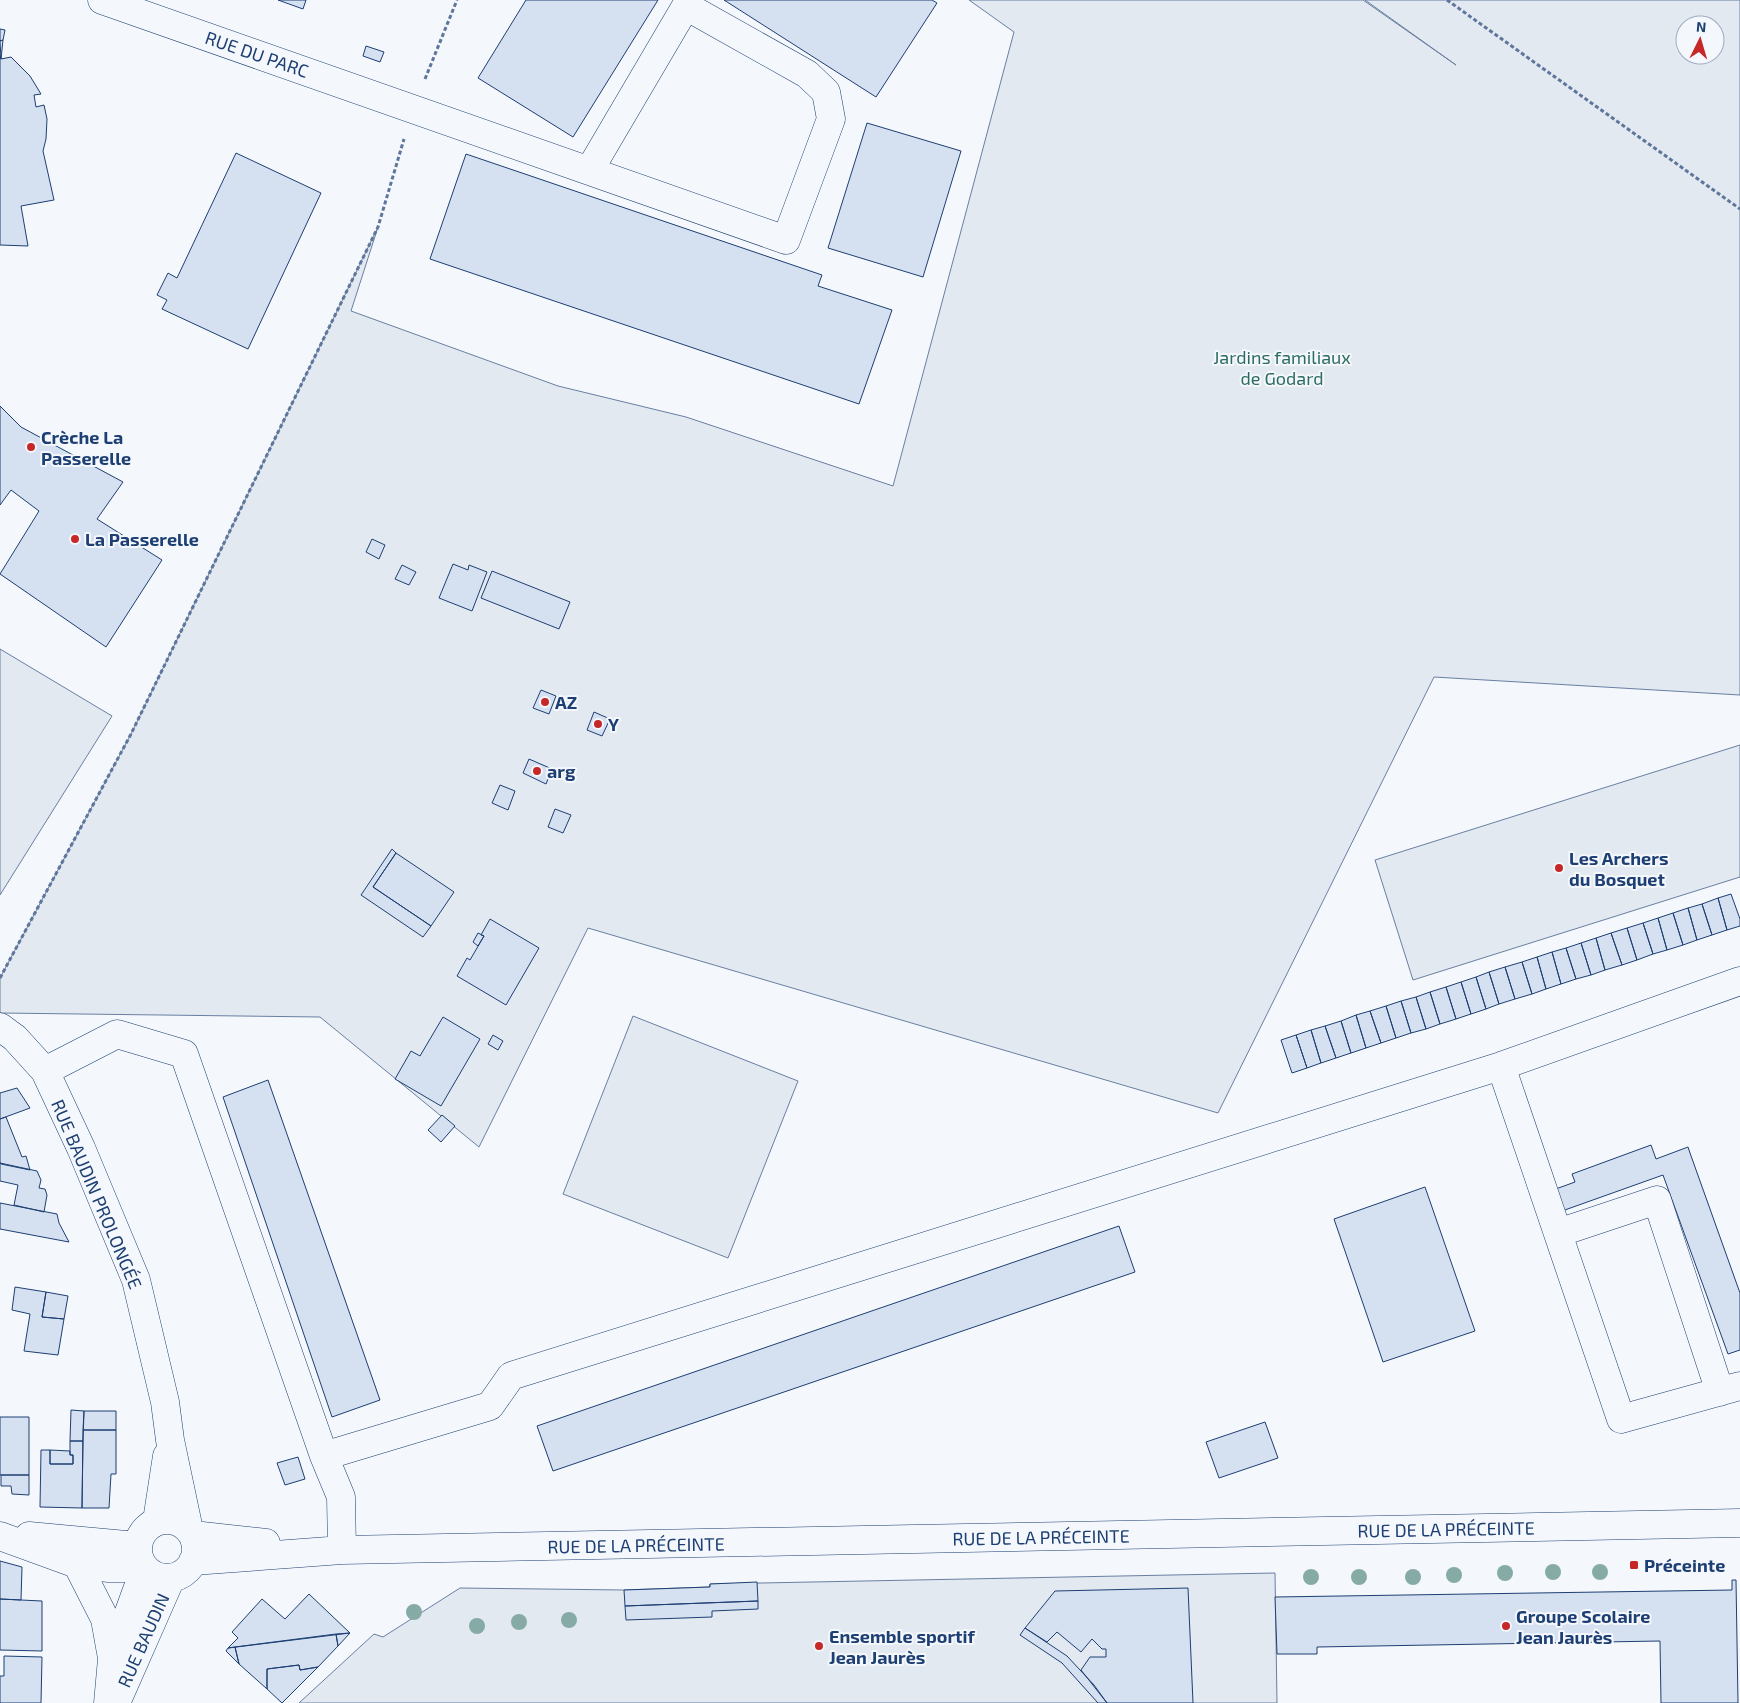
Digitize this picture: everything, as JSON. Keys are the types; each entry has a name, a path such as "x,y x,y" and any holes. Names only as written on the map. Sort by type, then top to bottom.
{"street":[{"name":"RUE DU PARC","path":"102,0 589,172 786,240 831,119 826,92 807,74 686,6 589,172"},
{"path":"324,1456 490,1406 511,1376 1501,1066 1740,981"},
{"name":"RUE BAUDIN PROLONGÉE","path":"0,1027 15,1038 45,1071 81,1148 136,1280 165,1402 170,1440 191,1542"},
{"path":"45,1071 117,1034 184,1054 340,1497 342,1550"},
{"path":"1501,1066 1621,1419 1730,1389 1657,1200 1558,1233"},
{"name":"RUE BAUDIN PROLONGÉE","path":"157,1521 170,1440"},
{"path":"174,1520 182,1524 191,1542 188,1569 180,1575 170,1578 152,1574 141,1557 143,1531 157,1521 174,1520"},
{"name":"RUE DE LA PRÉCEINTE","path":"191,1542 342,1550 1740,1524"},
{"path":"0,1534 141,1557"},
{"path":"0,1534 77,1564 110,1568 141,1557"},
{"name":"RUE BAUDIN","path":"108,1703 112,1659 141,1557"},
{"path":"77,1564 105,1619 112,1659"},
{"name":"RUE BAUDIN","path":"116,1703 170,1578"}],"path":[{"path":"0,978 131,734 378,227 413,109 457,0"},
{"path":"1447,0 1740,208"}],"green space":[{"name":"Jardins familiaux de Godard","path":"969,0 1363,0 1456,65 1365,0 1740,0 1740,695 1434,677 1218,1113 588,928 479,1147 320,1017 0,1013 0,978 131,734 378,227 351,311 558,386 686,417 893,486 1014,32"},
{"path":"0,649 112,716 0,895"},
{"name":"Les Archers du Bosquet","path":"1740,745 1740,877 1413,980 1375,860"},
{"path":"633,1016 798,1081 728,1258 563,1194"},
{"name":"Ensemble sportif Jean Jaurès","path":"1275,1573 1277,1703 299,1703 374,1634 383,1637 460,1588 624,1590 709,1587 710,1584"}],"building":[{"path":"278,0 306,0 303,9"},
{"path":"526,0 658,0 573,137 478,78"},
{"path":"724,0 932,0 937,3 876,97"},
{"path":"0,29 5,30 3,40 0,41"},
{"path":"3,40 1,59 0,41"},
{"path":"366,46 384,52 380,62 363,56"},
{"path":"0,55 1,59 11,57 30,76 41,94 34,95 36,107 44,105 47,119 43,151 54,200 21,206 28,246 0,245"},
{"path":"867,123 961,151 923,277 828,248"},
{"path":"236,153 321,193 248,349 162,309 167,300 157,295 168,273 177,278"},
{"path":"466,154 822,275 818,286 892,310 859,404 430,259"},
{"name":"La Passerelle","path":"0,406 21,427 123,482 97,519 162,560 106,647 0,574 39,511 11,490 0,505"},
{"path":"372,539 385,545 379,559 366,552"},
{"path":"453,564 468,570 469,565 487,572 472,611 439,598"},
{"path":"402,565 416,572 409,585 395,579"},
{"path":"492,571 570,602 559,629 481,598"},
{"name":"AZ","path":"541,690 556,696 549,714 533,708"},
{"name":"Y","path":"594,712 610,719 602,736 587,730"},
{"name":"arg","path":"529,759 552,769 546,784 523,773"},
{"path":"500,785 515,791 508,810 492,803"},
{"path":"555,809 571,815 563,833 548,827"},
{"path":"392,849 396,853 373,887 431,926 423,937 361,895"},
{"path":"396,853 454,892 431,926 373,887"},
{"path":"1731,894 1740,919 1740,926 1727,930 1718,898"},
{"path":"1718,898 1727,930 1712,935 1702,904"},
{"path":"1702,904 1712,935 1697,940 1688,908"},
{"path":"1688,908 1697,940 1683,945 1673,913"},
{"path":"1673,913 1683,945 1667,950 1658,918"},
{"path":"1658,918 1667,950 1653,954 1643,923"},
{"path":"490,919 539,948 506,1005 457,976 467,958 470,960 484,936 481,935"},
{"path":"1643,923 1653,954 1637,960 1627,928"},
{"path":"1627,928 1637,960 1622,965 1611,933"},
{"path":"478,933 484,936 478,946 473,942"},
{"path":"1611,933 1622,965 1605,970 1596,938"},
{"path":"1596,938 1605,970 1591,975 1581,943"},
{"path":"1581,943 1591,975 1576,979 1566,948"},
{"path":"1566,948 1576,979 1561,984 1552,952"},
{"path":"1552,952 1561,984 1546,989 1537,957"},
{"path":"1537,957 1546,989 1532,994 1522,962"},
{"path":"1522,962 1532,994 1515,999 1505,967"},
{"path":"1505,967 1515,999 1499,1004 1489,972"},
{"path":"1489,972 1499,1004 1486,1009 1476,977"},
{"path":"1476,977 1486,1009 1471,1014 1461,982"},
{"path":"1461,982 1471,1014 1456,1019 1446,987"},
{"path":"1446,987 1456,1019 1440,1024 1430,992"},
{"path":"1430,992 1440,1024 1426,1029 1416,997"},
{"path":"1416,997 1426,1029 1411,1033 1401,1001"},
{"path":"1401,1001 1411,1033 1396,1038 1386,1006"},
{"path":"1386,1006 1396,1038 1381,1043 1370,1011"},
{"path":"1370,1011 1381,1043 1366,1048 1356,1015"},
{"path":"1356,1015 1366,1048 1351,1053 1341,1021"},
{"path":"443,1017 480,1039 441,1106 395,1079 411,1051 420,1056"},
{"path":"1341,1021 1351,1053 1336,1058 1325,1026"},
{"path":"1325,1026 1336,1058 1321,1063 1311,1030"},
{"path":"1311,1030 1321,1063 1307,1068 1296,1035"},
{"path":"493,1035 503,1041 498,1050 488,1044"},
{"path":"1296,1035 1307,1068 1292,1073 1281,1040"},
{"path":"268,1080 380,1400 332,1417 223,1097"},
{"path":"17,1088 30,1108 0,1119 0,1093"},
{"path":"442,1115 455,1126 441,1142 428,1130"},
{"path":"6,1117 22,1157 26,1156 30,1170 1,1164 0,1162 0,1119"},
{"path":"1651,1145 1656,1159 1688,1147 1740,1293 1740,1350 1728,1354 1663,1175 1562,1211 1553,1190 1575,1182 1572,1174"},
{"path":"0,1163 37,1171 41,1180 39,1188 45,1189 47,1195 44,1212 14,1205 18,1185 0,1181"},
{"path":"1425,1187 1475,1331 1383,1362 1334,1219"},
{"path":"0,1203 57,1214 59,1223 69,1242 0,1229"},
{"path":"1119,1226 1135,1272 553,1471 537,1426"},
{"path":"15,1287 46,1292 42,1317 64,1319 58,1355 24,1351 30,1314 12,1310"},
{"path":"46,1292 68,1296 64,1319 42,1317"},
{"path":"71,1410 84,1411 83,1441 70,1441"},
{"path":"84,1411 116,1411 116,1430 83,1430"},
{"path":"0,1417 29,1417 29,1475 0,1475"},
{"path":"1265,1422 1278,1458 1219,1478 1206,1442"},
{"path":"83,1430 116,1430 116,1474 111,1474 109,1508 82,1508"},
{"path":"70,1441 83,1441 82,1508 40,1507 41,1450 50,1450 50,1464 73,1464 73,1455 70,1455"},
{"path":"50,1450 70,1451 70,1455 73,1455 73,1464 50,1464"},
{"path":"298,1457 305,1479 285,1485 277,1463"},
{"path":"1,1475 29,1475 29,1495 12,1494 11,1486 1,1486"},
{"path":"0,1561 22,1567 21,1600 0,1599"},
{"path":"1732,1580 1736,1580 1738,1703 1661,1703 1660,1641 1317,1647 1317,1654 1277,1654 1275,1597 1732,1590"},
{"path":"757,1582 758,1601 625,1606 624,1590 710,1587 710,1584"},
{"path":"1188,1588 1193,1703 1107,1703 1081,1670 1090,1657 1106,1657 1106,1649 1102,1649 1092,1639 1081,1652 1057,1632 1047,1642 1025,1628 1055,1591"},
{"path":"309,1594 350,1633 228,1648 238,1638 232,1632 262,1599 285,1619"},
{"path":"0,1599 42,1601 42,1651 0,1650"},
{"path":"758,1601 758,1609 712,1611 712,1617 626,1620 625,1606"},
{"path":"1025,1628 1067,1656 1094,1685 1107,1703 1098,1703 1062,1663 1020,1635"},
{"path":"350,1633 338,1646 336,1634"},
{"path":"336,1634 338,1646 318,1667 300,1670 299,1665 267,1669 267,1689 239,1664 235,1647"},
{"path":"235,1647 239,1664 226,1651 228,1648"},
{"path":"4,1656 42,1657 41,1703 0,1703 0,1676 4,1676"},
{"path":"299,1665 300,1670 318,1667 282,1703 267,1689 267,1669"}],"place":[{"name":"Crèche La Passerelle","path":"31,447"},
{"name":"La Passerelle","path":"75,539"},
{"name":"AZ","path":"545,702"},
{"name":"Y","path":"598,724"},
{"name":"arg","path":"537,771"},
{"name":"Les Archers du Bosquet","path":"1559,868"},
{"name":"Préceinte","path":"1634,1565"},
{"name":"Groupe Scolaire Jean Jaurès","path":"1506,1626"},
{"name":"Ensemble sportif Jean Jaurès","path":"819,1646"}]}
